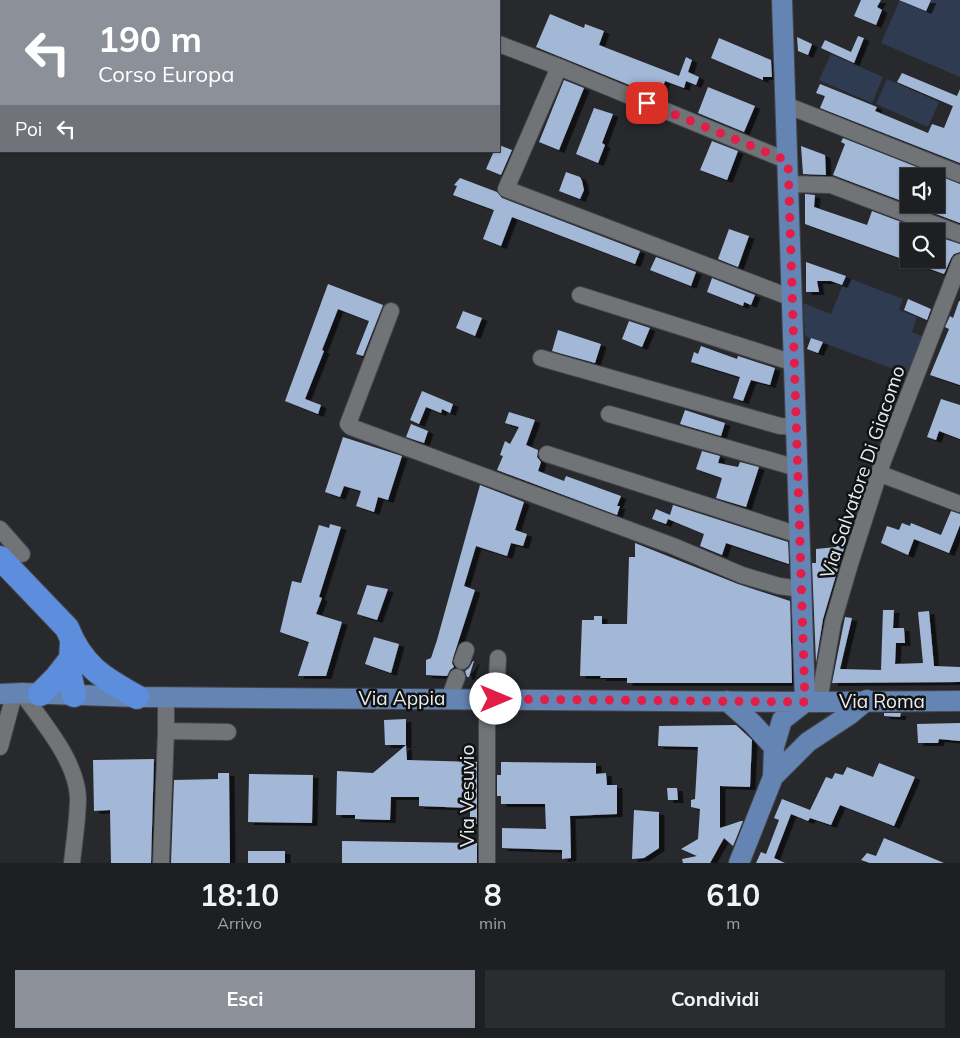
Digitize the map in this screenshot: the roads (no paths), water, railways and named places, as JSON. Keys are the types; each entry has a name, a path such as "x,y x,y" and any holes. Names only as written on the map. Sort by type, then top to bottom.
{"highway":[{"path":"11,556 67,628 88,685 80,695"},
{"path":"19,694 56,678 75,654"},
{"path":"75,654 97,673 137,697"}],"main road":[{"path":"782,0 801,589 813,715 813,728 808,742"},
{"name":"Via Appia","path":"19,694 137,697 812,702"},
{"path":"773,777 808,742 849,715 866,700"},
{"name":"Via Roma","path":"812,702 866,700 960,701"},
{"path":"727,701 752,723 774,747"},
{"path":"739,863 773,777 774,747 782,720 812,702"}],"street":[{"path":"500,44 560,67 788,161"},
{"path":"560,67 506,189 792,298"},
{"path":"786,105 960,174"},
{"path":"788,184 831,185 960,234"},
{"name":"Via Salvatore Di Giacomo","path":"812,702 850,564 886,452 960,262"},
{"path":"580,295 794,363"},
{"path":"391,311 348,424 351,427 673,546 742,575 779,586 801,589"},
{"path":"541,358 780,426 796,427"},
{"path":"609,414 797,468"},
{"path":"547,454 799,535"},
{"path":"886,476 960,504"},
{"path":"0,529 11,556"},
{"name":"Via Vesuvio","path":"487,863 492,699 498,658"},
{"path":"449,699 457,677"},
{"path":"0,747 19,694"},
{"path":"19,694 64,755 74,774 78,798 72,863"},
{"path":"161,863 166,697"},
{"path":"166,731 228,732"}]}
